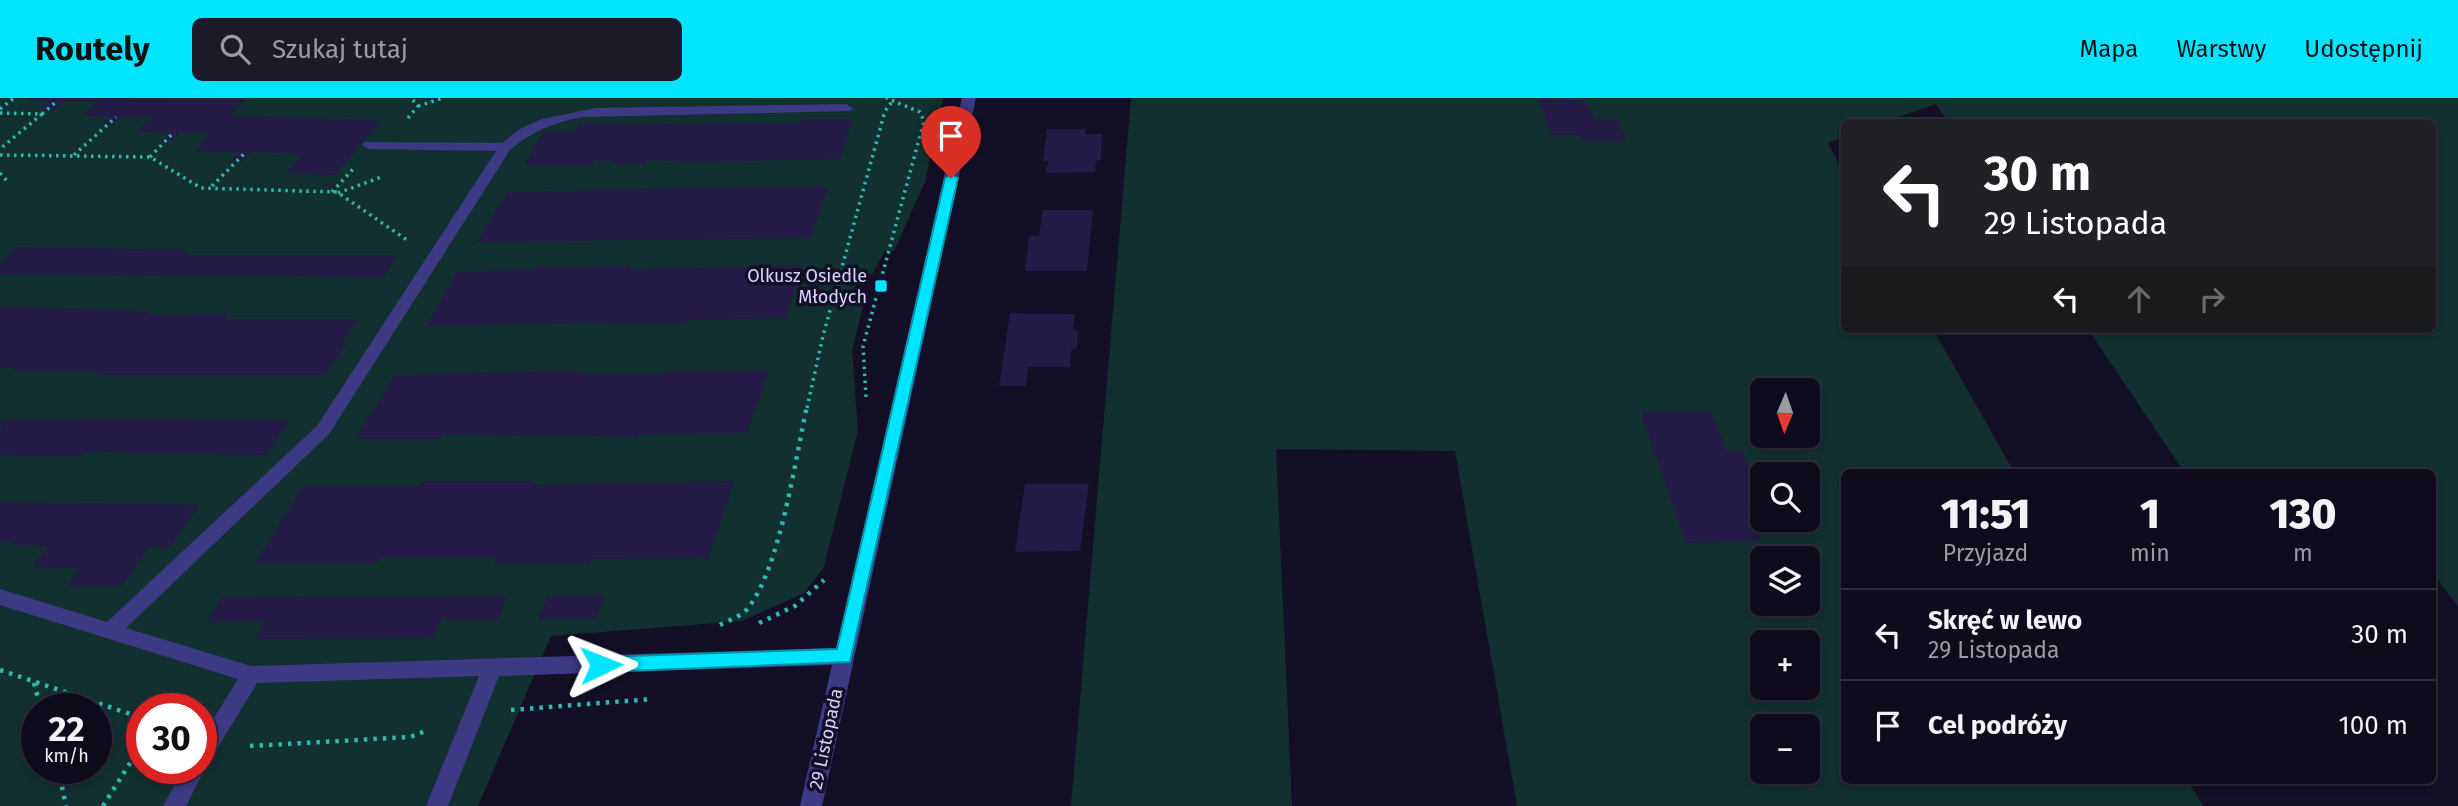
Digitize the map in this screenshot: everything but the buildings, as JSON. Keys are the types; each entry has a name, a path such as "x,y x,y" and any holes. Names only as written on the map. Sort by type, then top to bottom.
{"street":[{"name":"29 Listopada","path":"811,806 969,98"},
{"path":"109,632 323,430 505,147 520,133 568,114 846,108"},
{"path":"369,145 505,147"},
{"path":"0,597 251,675 844,656"},
{"path":"437,806 492,668"},
{"path":"217,732 251,675"},
{"path":"174,806 187,784"}],"path":[{"path":"0,111 14,98"},
{"path":"411,98 418,106"},
{"path":"411,113 418,106 443,98"},
{"path":"866,401 863,346 924,121 920,111 886,98"},
{"path":"731,630 710,631 746,611 762,584 779,532 823,336 885,111 893,99"},
{"path":"0,149 57,101"},
{"path":"0,111 42,114"},
{"path":"74,156 116,117"},
{"path":"150,157 173,133"},
{"path":"211,187 246,152"},
{"path":"0,155 150,157 201,188 337,192 419,249 436,254"},
{"path":"0,173 8,181"},
{"path":"751,626 773,619 813,594 827,576"},
{"path":"0,670 126,713"},
{"path":"34,682 37,693"},
{"path":"217,749 410,737 474,712 654,699"},
{"path":"103,806 126,769"},
{"path":"61,784 66,806"}],"green space":[{"path":"0,98 943,98 925,182 894,251 885,251 872,274 859,275 851,299 865,299 852,350 858,431 824,567 804,593 742,621 551,636 478,806 0,806"},
{"path":"1131,98 2458,98 2458,606 2436,578 2436,469 2182,469 2091,333 2436,333 2436,119 1946,119 1936,104 1894,119 1841,119 1841,138 1828,143 1841,168 1841,333 1935,333 2012,469 1841,469 1841,784 2190,784 2203,806 1517,806 1455,451 1276,449 1292,806 1071,806"}],"place":[{"name":"Olkusz Osiedle Młodych","path":"881,286"}],"route":[{"path":"601,665 844,656 951,178"}]}
